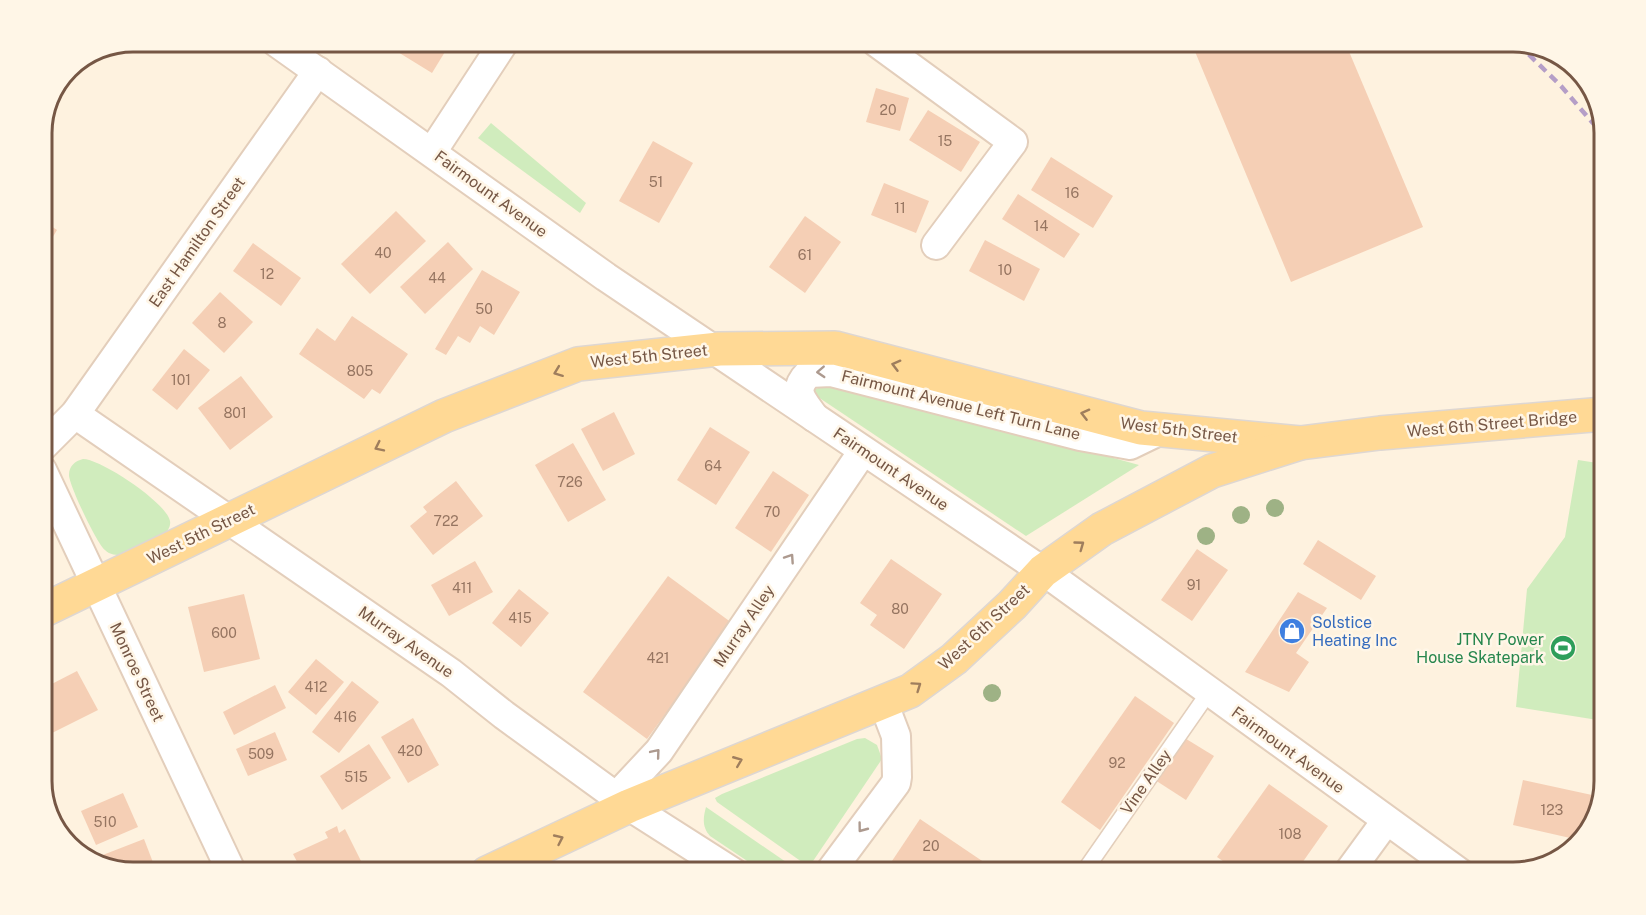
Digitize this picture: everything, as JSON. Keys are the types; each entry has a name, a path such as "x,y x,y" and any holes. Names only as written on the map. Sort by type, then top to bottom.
{"main road":[{"name":"West 5th Street","path":"53,606 444,416 578,364 713,349 835,348 1141,428 1300,443"},
{"name":"West 6th Street Bridge","path":"1380,433 1593,415"},
{"name":"West 6th Street","path":"508,862 623,801 910,691 954,659 1012,605 1043,571 1102,529 1212,471 1300,443 1380,433"}],"street":[{"name":"Fairmount Avenue","path":"290,52 610,280 1043,571 1446,862"},
{"path":"432,152 497,52"},
{"path":"890,52 1014,142 936,245"},
{"name":"East Hamilton Street","path":"53,436 75,414 318,71"},
{"name":"Fairmount Avenue Left Turn Lane","path":"814,417 800,396 801,382 809,373 831,372 1080,436 1130,445 1161,430"},
{"name":"Murray Avenue","path":"75,414 451,673 504,715 623,801 717,862"},
{"name":"Murray Alley","path":"623,801 863,451"},
{"name":"Monroe Street","path":"53,494 227,862"},
{"path":"837,862 896,783 896,736 883,702"},
{"path":"1355,862 1386,820"}],"lane":[{"name":"Vine Alley","path":"1091,862 1209,692"}],"green space":[{"path":"491,123 586,203 580,213 478,138"},
{"path":"837,382 1139,465 1026,536 809,391"},
{"path":"83,459 104,466 146,493 166,513 170,521 165,534 123,555 111,554 105,550 90,526 70,481 71,467"},
{"name":"JTNY Power House Skatepark","path":"1578,460 1594,462 1594,719 1516,707 1527,589 1565,537"},
{"path":"865,738 877,745 882,759 812,862 802,862 717,802 715,798 722,794 857,739"},
{"path":"706,807 786,862 749,862 710,836 704,822"}],"building":[{"path":"398,52 445,52 432,73"},
{"path":"1195,52 1349,52 1423,227 1291,282"},
{"path":"876,88 909,98 900,131 866,122"},
{"path":"928,110 980,142 961,172 909,140"},
{"path":"653,141 693,163 659,223 619,201"},
{"path":"1051,157 1113,196 1093,228 1031,190"},
{"path":"884,183 929,201 916,233 871,215"},
{"path":"1018,194 1080,234 1064,258 1002,219"},
{"path":"396,211 426,241 370,294 341,264"},
{"path":"805,216 841,242 805,293 769,267"},
{"path":"985,240 1040,269 1024,301 969,271"},
{"path":"448,242 473,269 425,314 400,287"},
{"path":"253,243 301,278 281,306 233,271"},
{"path":"482,270 520,292 494,335 480,326 470,343 458,336 446,355 435,349"},
{"path":"220,292 253,322 224,353 192,323"},
{"path":"352,316 408,354 380,394 372,389 364,399 299,354 317,328 335,341"},
{"path":"184,349 210,370 177,410 152,390"},
{"path":"241,376 273,417 230,450 198,408"},
{"path":"614,412 635,454 603,471 581,429"},
{"path":"710,427 750,452 716,505 677,480"},
{"path":"573,443 606,500 568,522 535,465"},
{"path":"773,471 809,495 771,552 735,528"},
{"path":"456,481 483,516 433,555 410,526 427,512 423,507"},
{"path":"1318,540 1376,576 1361,600 1303,564"},
{"path":"1197,549 1228,570 1192,621 1161,600"},
{"path":"891,559 942,594 904,649 870,625 877,615 860,603"},
{"path":"475,561 493,592 449,616 431,585"},
{"path":"668,576 732,623 647,739 583,692"},
{"path":"519,589 549,613 521,647 492,623"},
{"name":"Solstice Heating Inc","path":"1298,592 1327,608 1296,653 1309,662 1289,692 1245,672"},
{"path":"244,594 260,659 204,672 188,607"},
{"path":"316,659 344,682 316,715 288,692"},
{"path":"77,671 98,710 53,732 53,683"},
{"path":"352,681 379,702 339,753 312,732"},
{"path":"275,685 286,708 234,735 223,712"},
{"path":"1135,696 1174,723 1100,830 1061,802"},
{"path":"413,718 439,765 408,783 381,737"},
{"path":"275,732 287,760 248,776 236,749"},
{"path":"1183,737 1214,756 1186,800 1155,780"},
{"path":"369,744 391,778 342,810 320,776"},
{"path":"1523,780 1592,795 1585,817 1571,838 1513,825"},
{"path":"1269,784 1328,826 1303,862 1224,862 1217,857"},
{"path":"123,793 138,827 96,845 81,811"},
{"path":"920,819 984,862 891,862"},
{"path":"337,826 339,833 345,829 361,861 297,862 293,854 328,838 325,832"},
{"path":"144,839 153,862 123,862 102,855"}],"railway":[{"path":"1528,54 1561,86 1592,123"}],"place":[{"name":"Solstice Heating Inc","path":"1292,631"},
{"name":"JTNY Power House Skatepark","path":"1563,648"}]}
